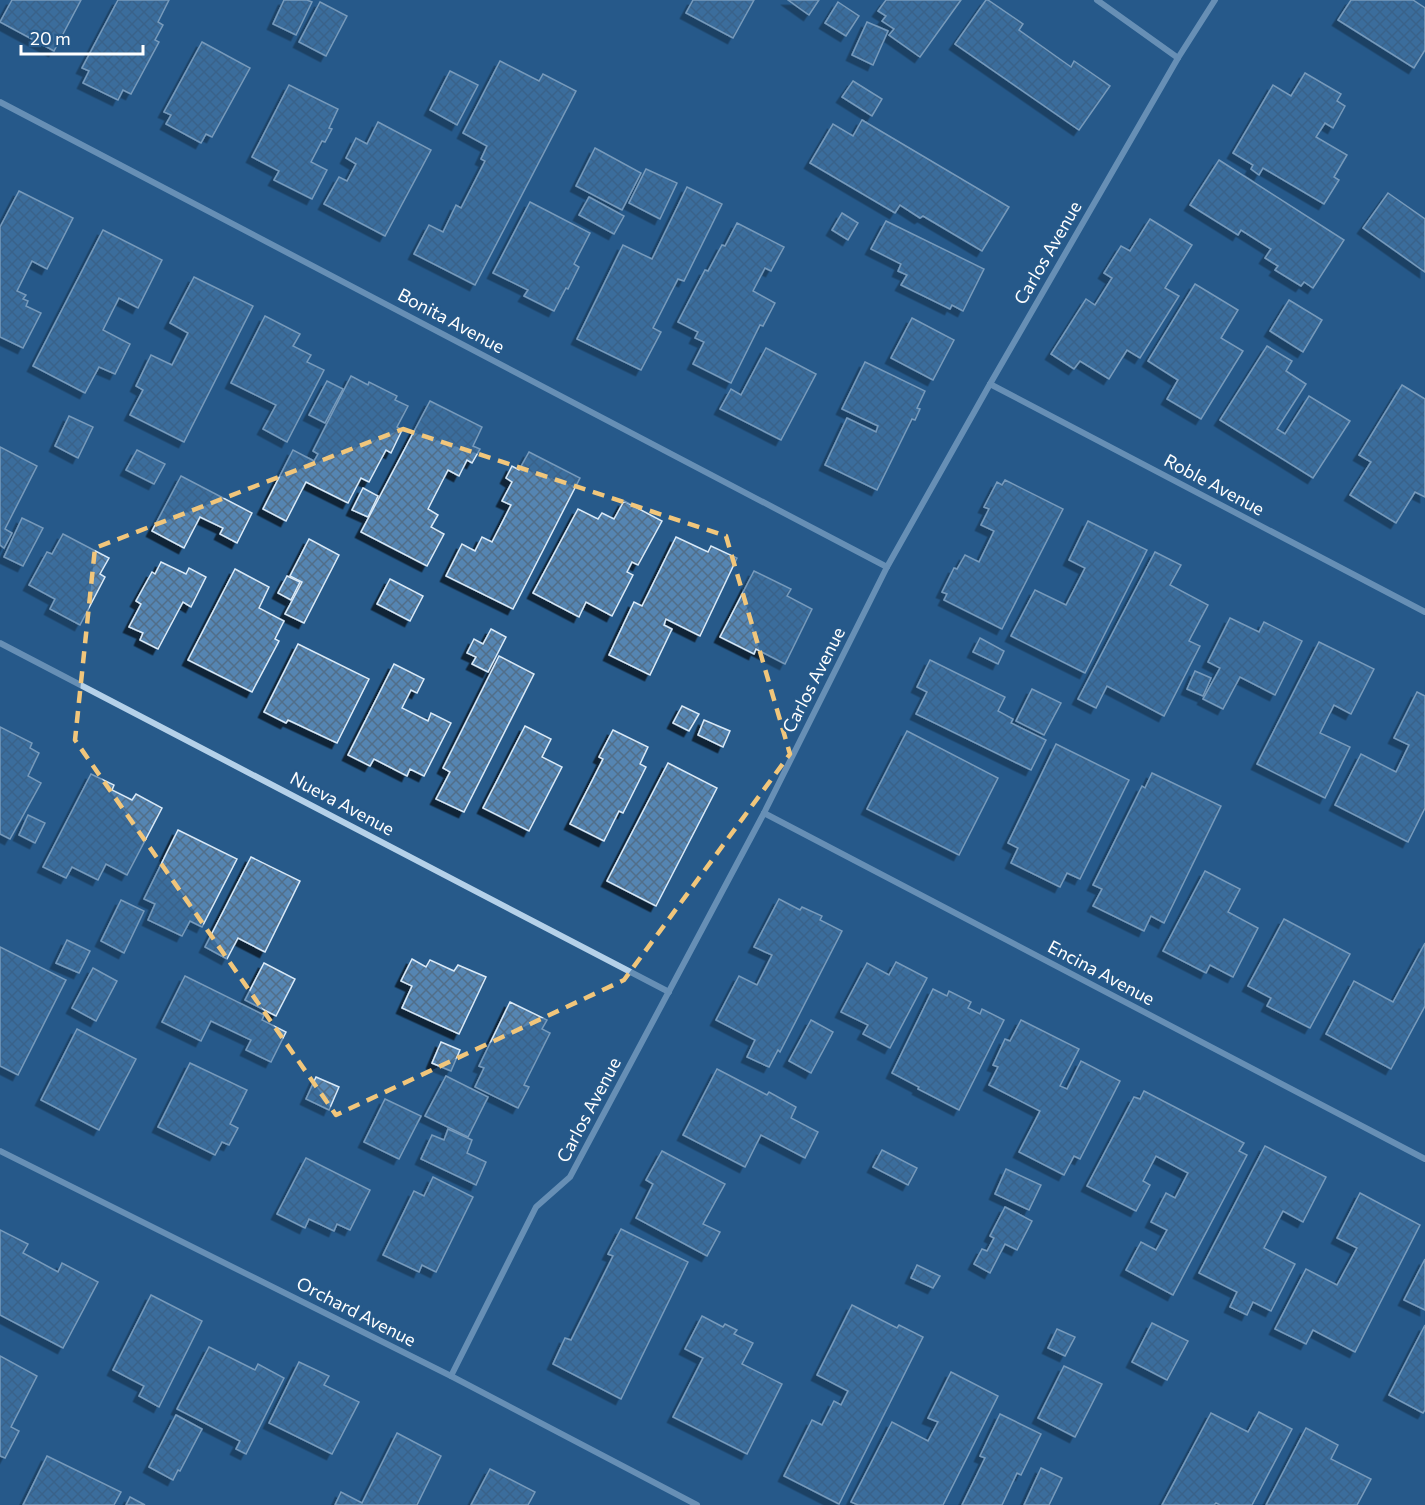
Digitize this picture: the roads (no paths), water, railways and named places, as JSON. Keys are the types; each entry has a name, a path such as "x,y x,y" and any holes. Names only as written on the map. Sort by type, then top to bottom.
{"street":[{"path":"1097,0 1178,58"},
{"name":"Carlos Avenue","path":"451,1376 536,1208 570,1177 764,813 887,567 1178,58 1215,0"},
{"name":"Bonita Avenue","path":"0,102 887,567"},
{"name":"Roble Avenue","path":"990,384 1425,612"},
{"name":"Nueva Avenue","path":"0,643 669,992"},
{"name":"Encina Avenue","path":"764,813 1425,1159"},
{"name":"Orchard Avenue","path":"0,1151 451,1376 697,1505"}]}
